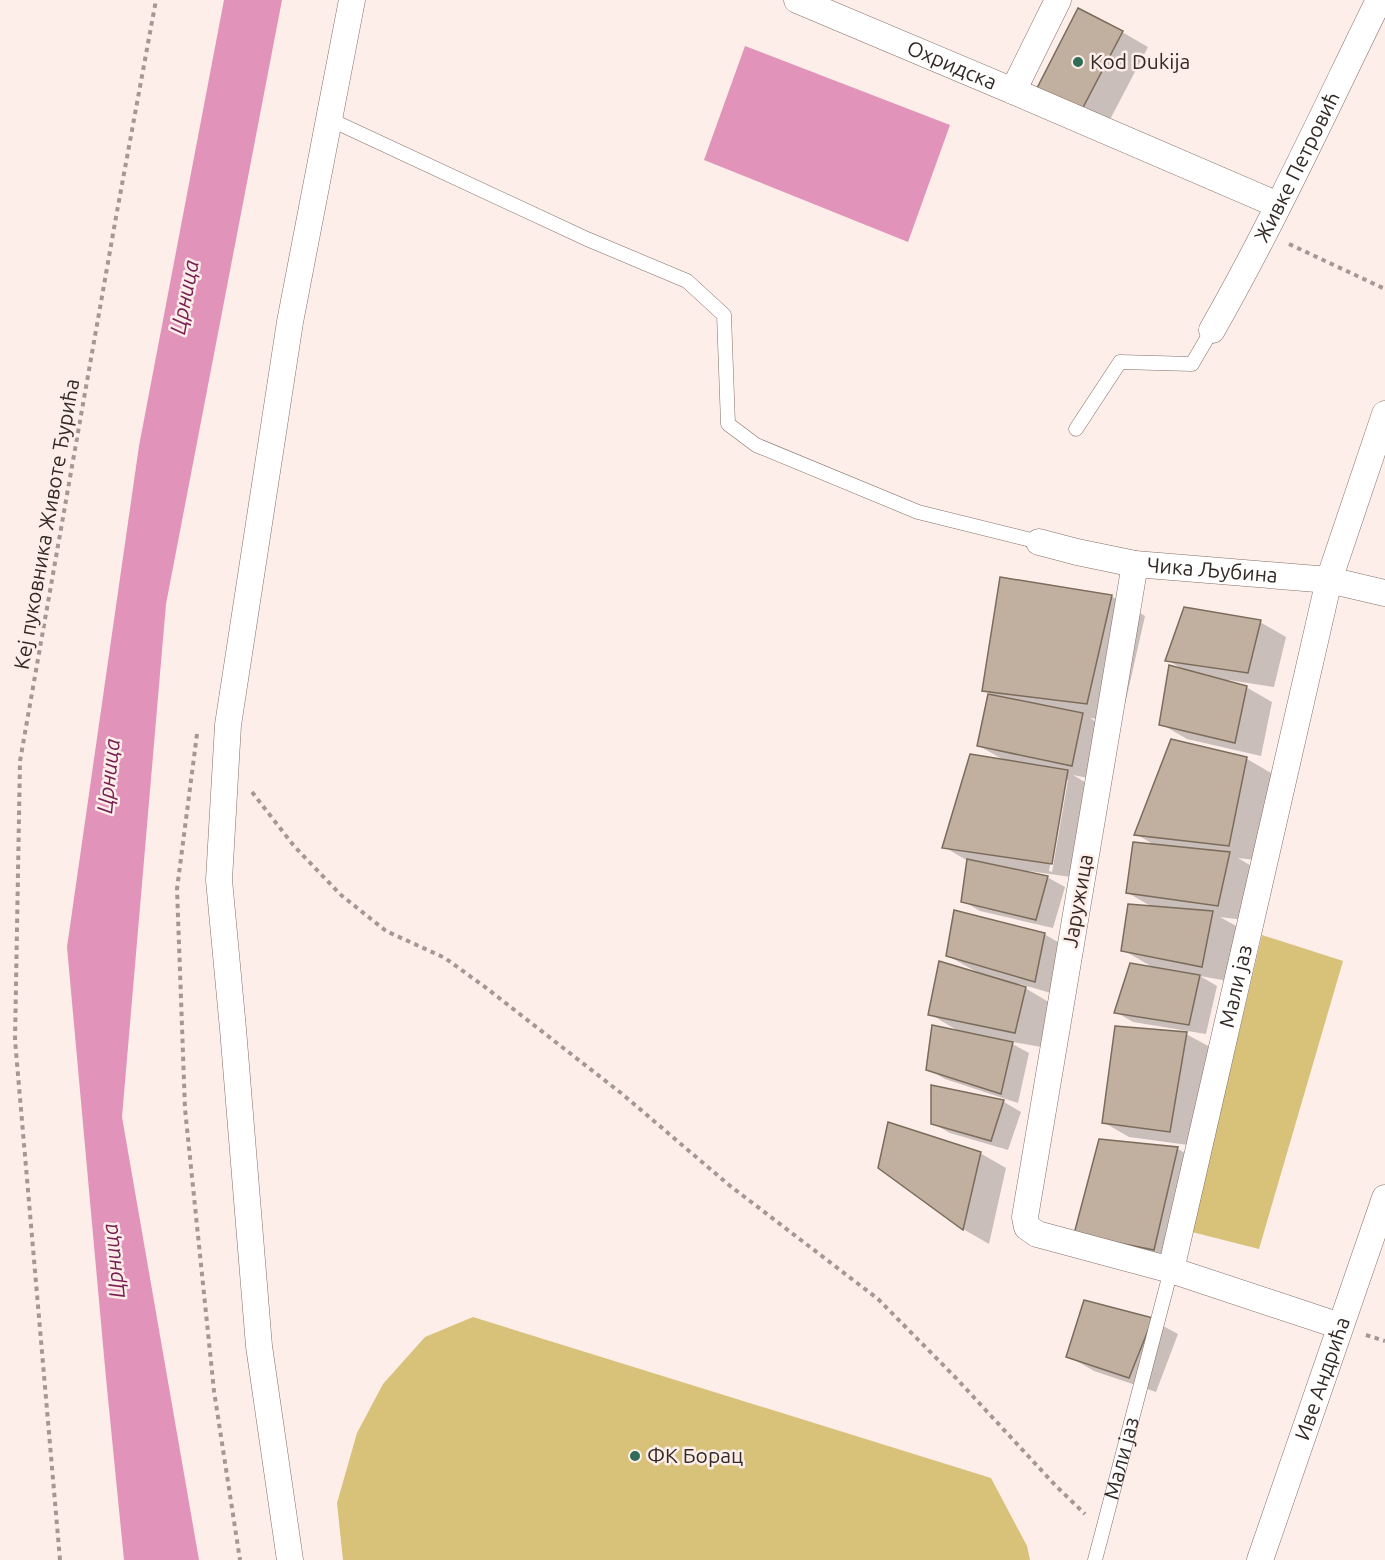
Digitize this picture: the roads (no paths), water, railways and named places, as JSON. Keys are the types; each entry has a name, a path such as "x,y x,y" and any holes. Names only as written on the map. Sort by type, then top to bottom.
{"street":[{"path":"291,1560 259,1346 219,880 228,725 290,322 352,0"},
{"name":"Охридска","path":"797,0 1013,91 1058,0"},
{"name":"Живке Петровић","path":"1212,330 1278,205 1379,0"},
{"path":"1013,91 1278,205"},
{"name":"Мали јаз","path":"1171,1270 1329,580 1385,414"},
{"name":"Чика Љубина","path":"1039,542 1135,564 1329,580 1385,593"},
{"name":"Јаружица","path":"1135,564 1025,1217 1027,1227 1037,1234 1171,1270"},
{"name":"Иве Андрића","path":"1260,1560 1385,1198"},
{"path":"1171,1270 1340,1326"}],"lane":[{"path":"329,119 587,239 687,281 724,315 728,424 756,445 918,512 1039,542"},
{"path":"1076,429 1120,362 1192,364 1212,330"},
{"name":"Мали јаз","path":"1095,1560 1171,1270"}],"water":[{"name":"Црница","path":"224,0 282,0 166,604 122,1117 199,1560 124,1560 67,947 139,446"},
{"path":"745,46 950,125 908,242 704,160"}],"place":[{"name":"Kod Dukija","path":"1078,62"},
{"name":"ФК Борац","path":"635,1456"}]}
